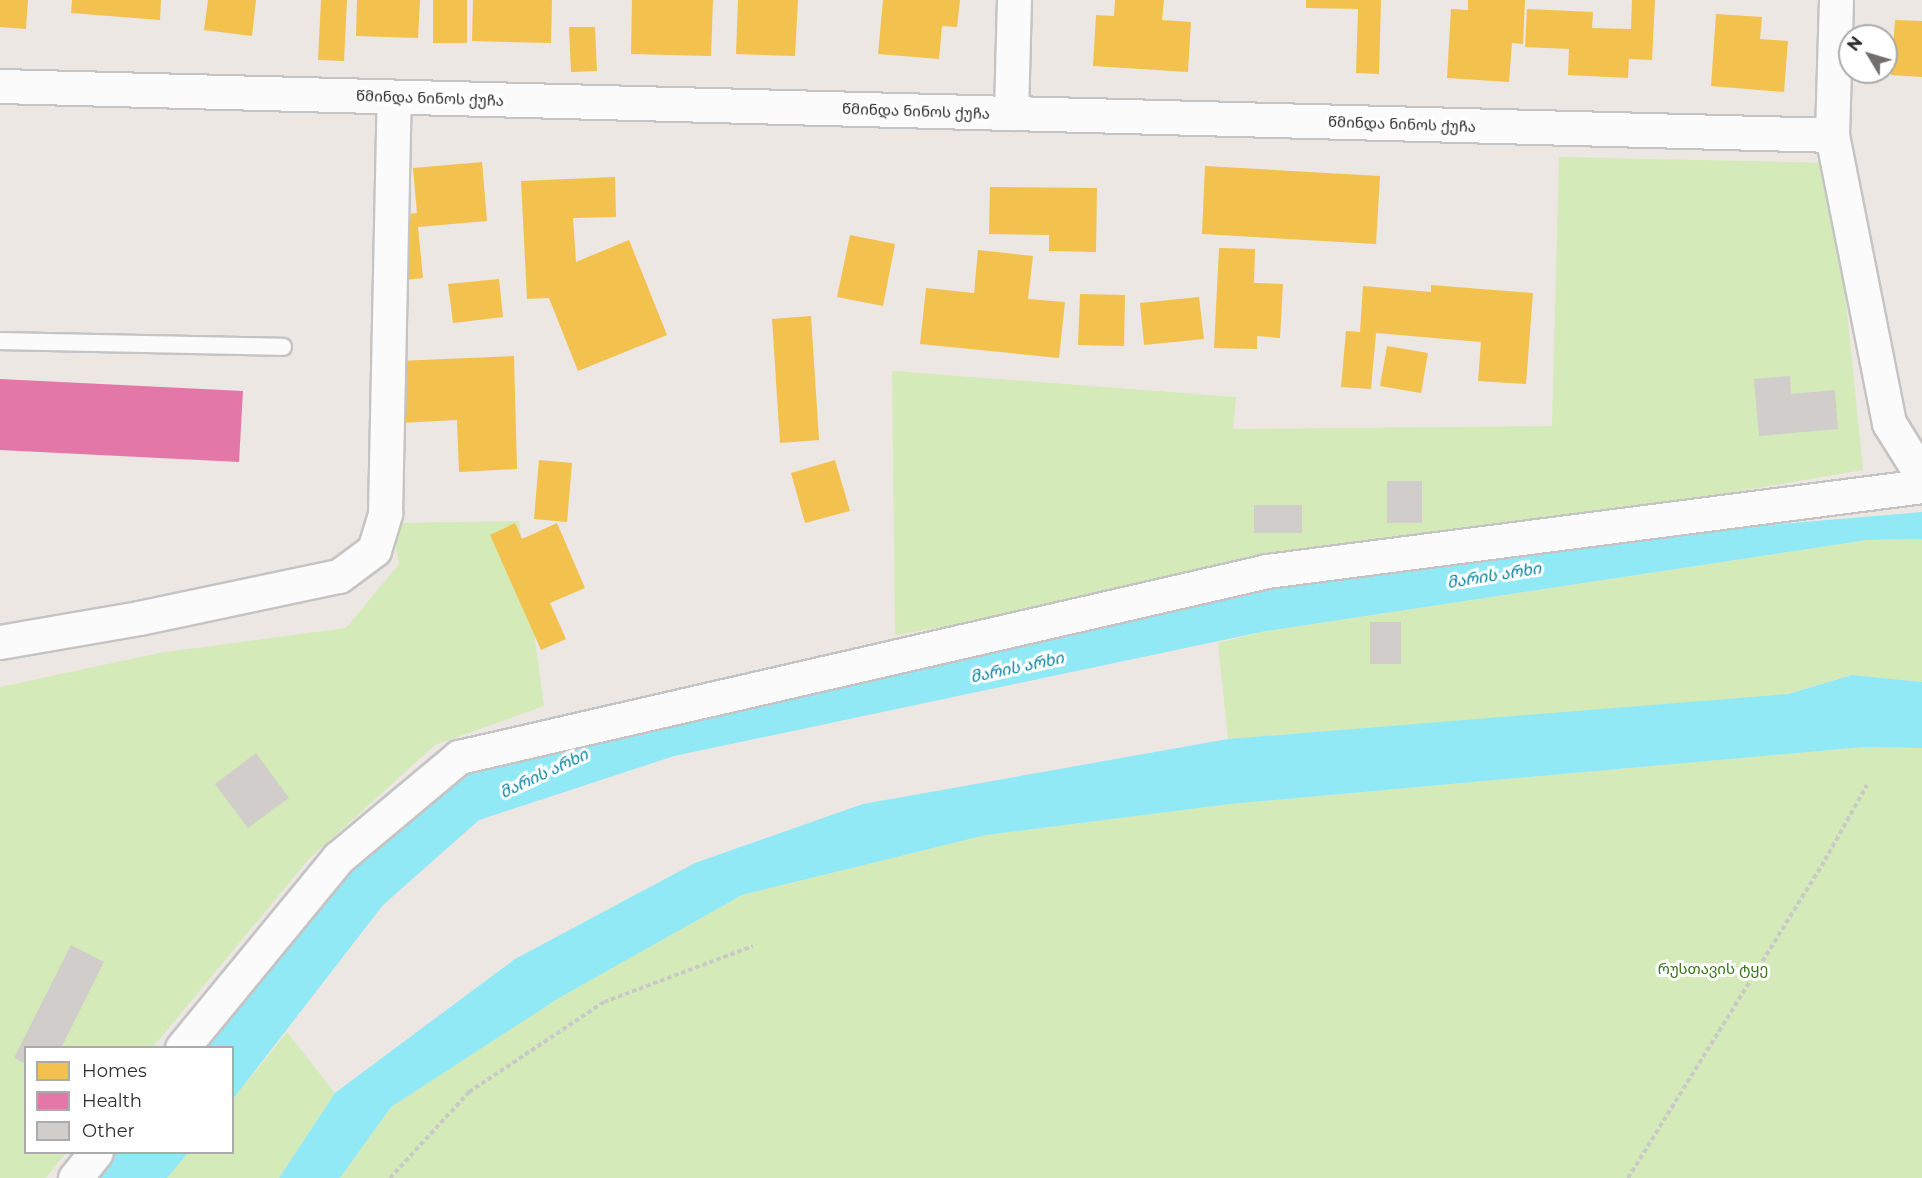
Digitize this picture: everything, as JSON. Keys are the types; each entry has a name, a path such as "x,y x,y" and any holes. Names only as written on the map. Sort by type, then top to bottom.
{"street":[{"path":"1011,113 1014,0"},
{"path":"1836,0 1832,135 1889,423 1922,476"},
{"name":"წმინდა ნინოს ქუჩა","path":"0,86 1832,135"},
{"path":"0,642 139,618 339,576 374,550 385,513 394,97"},
{"path":"183,1046 338,858 459,757 1267,571 1922,486"},
{"path":"75,1178 94,1154"}],"lane":[{"path":"0,340 284,347"}],"path":[{"path":"1628,1178 1825,860 1867,784"},
{"path":"390,1178 469,1092 604,1002 753,946"}],"green space":[{"path":"1559,157 1832,163 1863,470 895,635 892,371 1236,397 1233,429 1552,426"},
{"path":"519,521 544,706 435,745 309,859 154,1046 24,1046 24,1154 65,1154 46,1178 0,1178 0,687 159,653 346,628 399,564 391,523"},
{"path":"1922,539 1922,682 1852,675 1776,697 1228,739 1218,643 1266,631 1867,540"},
{"name":"რუსთავის ტყე","path":"1863,747 1922,748 1922,1178 340,1178 391,1107 559,998 742,895 986,835 1230,804"},
{"path":"287,1032 335,1093 279,1178 167,1178 187,1154 234,1154 234,1098"}],"water":[{"name":"მარის არხი","path":"1922,512 1922,539 1867,540 1266,631 674,756 479,820 383,905 234,1098 234,1046 202,1046 343,878 463,774 668,715 1287,581 1781,524"},
{"path":"1852,675 1922,682 1922,748 1863,747 1230,804 986,835 742,895 559,998 391,1107 340,1178 279,1178 335,1093 515,959 695,863 863,804 1228,739 1788,694"},
{"path":"115,1154 187,1154 167,1178 96,1178"}],"building: Homes":[{"path":"0,0 28,0 26,29 0,27"},
{"path":"72,0 161,0 160,20 71,13"},
{"path":"208,0 256,0 252,36 204,30"},
{"path":"321,0 347,0 344,61 318,60"},
{"path":"357,0 420,0 418,38 356,36"},
{"path":"433,0 467,0 467,43 433,43"},
{"path":"473,0 552,0 551,43 472,41"},
{"path":"632,0 713,0 711,56 631,54"},
{"path":"738,0 798,0 795,56 736,54"},
{"path":"883,0 960,0 957,27 942,26 939,59 878,54"},
{"path":"1115,0 1164,0 1162,20 1191,22 1188,72 1093,66 1096,15 1114,16"},
{"path":"1306,0 1381,0 1379,74 1356,73 1358,9 1306,8"},
{"path":"1468,0 1525,0 1523,44 1512,43 1509,82 1447,78 1451,9 1468,10"},
{"path":"1632,0 1655,0 1652,60 1629,59 1628,78 1568,75 1569,49 1525,47 1527,9 1593,12 1592,28 1631,29"},
{"path":"1716,14 1762,17 1760,39 1788,41 1784,92 1711,86"},
{"path":"1895,20 1922,21 1922,77 1898,75 1898,24 1895,24"},
{"path":"569,27 595,27 597,71 571,72"},
{"path":"482,162 487,221 418,227 423,278 395,281 395,216 417,213 413,168"},
{"path":"1205,166 1380,176 1376,244 1202,234"},
{"path":"615,177 616,217 573,218 576,262 629,240 667,335 578,371 549,298 527,299 521,181"},
{"path":"990,187 1097,188 1096,252 1049,251 1049,235 989,234"},
{"path":"850,235 895,244 883,306 837,297"},
{"path":"1219,248 1255,249 1254,283 1283,284 1280,338 1257,336 1257,349 1214,348"},
{"path":"978,250 1033,256 1028,299 1065,302 1059,358 920,344 926,288 974,293"},
{"path":"499,279 503,317 453,323 448,284"},
{"path":"1431,285 1533,293 1526,384 1478,381 1481,342 1376,333 1371,389 1341,387 1346,331 1360,332 1363,286 1431,292"},
{"path":"1080,294 1125,295 1124,346 1078,345"},
{"path":"1199,297 1204,339 1144,345 1140,303"},
{"path":"811,316 819,440 780,443 772,319"},
{"path":"1387,346 1428,353 1421,393 1380,386"},
{"path":"514,356 517,469 459,472 457,420 400,423 398,361"},
{"path":"539,460 572,463 567,522 534,519"},
{"path":"835,460 850,511 805,523 791,473"},
{"path":"515,523 522,539 557,523 585,588 550,603 566,639 541,650 490,535"}],"building: Health":[{"path":"0,379 243,391 239,462 0,450"}],"building: Other":[{"path":"1790,376 1791,394 1835,390 1838,429 1759,436 1754,379"},
{"path":"1387,481 1422,481 1422,523 1387,523"},
{"path":"1254,505 1302,505 1302,533 1254,533"},
{"path":"1370,622 1401,622 1401,664 1370,664"},
{"path":"256,753 289,798 248,828 215,784"},
{"path":"71,945 104,962 62,1046 24,1046 24,1063 14,1058"}]}
